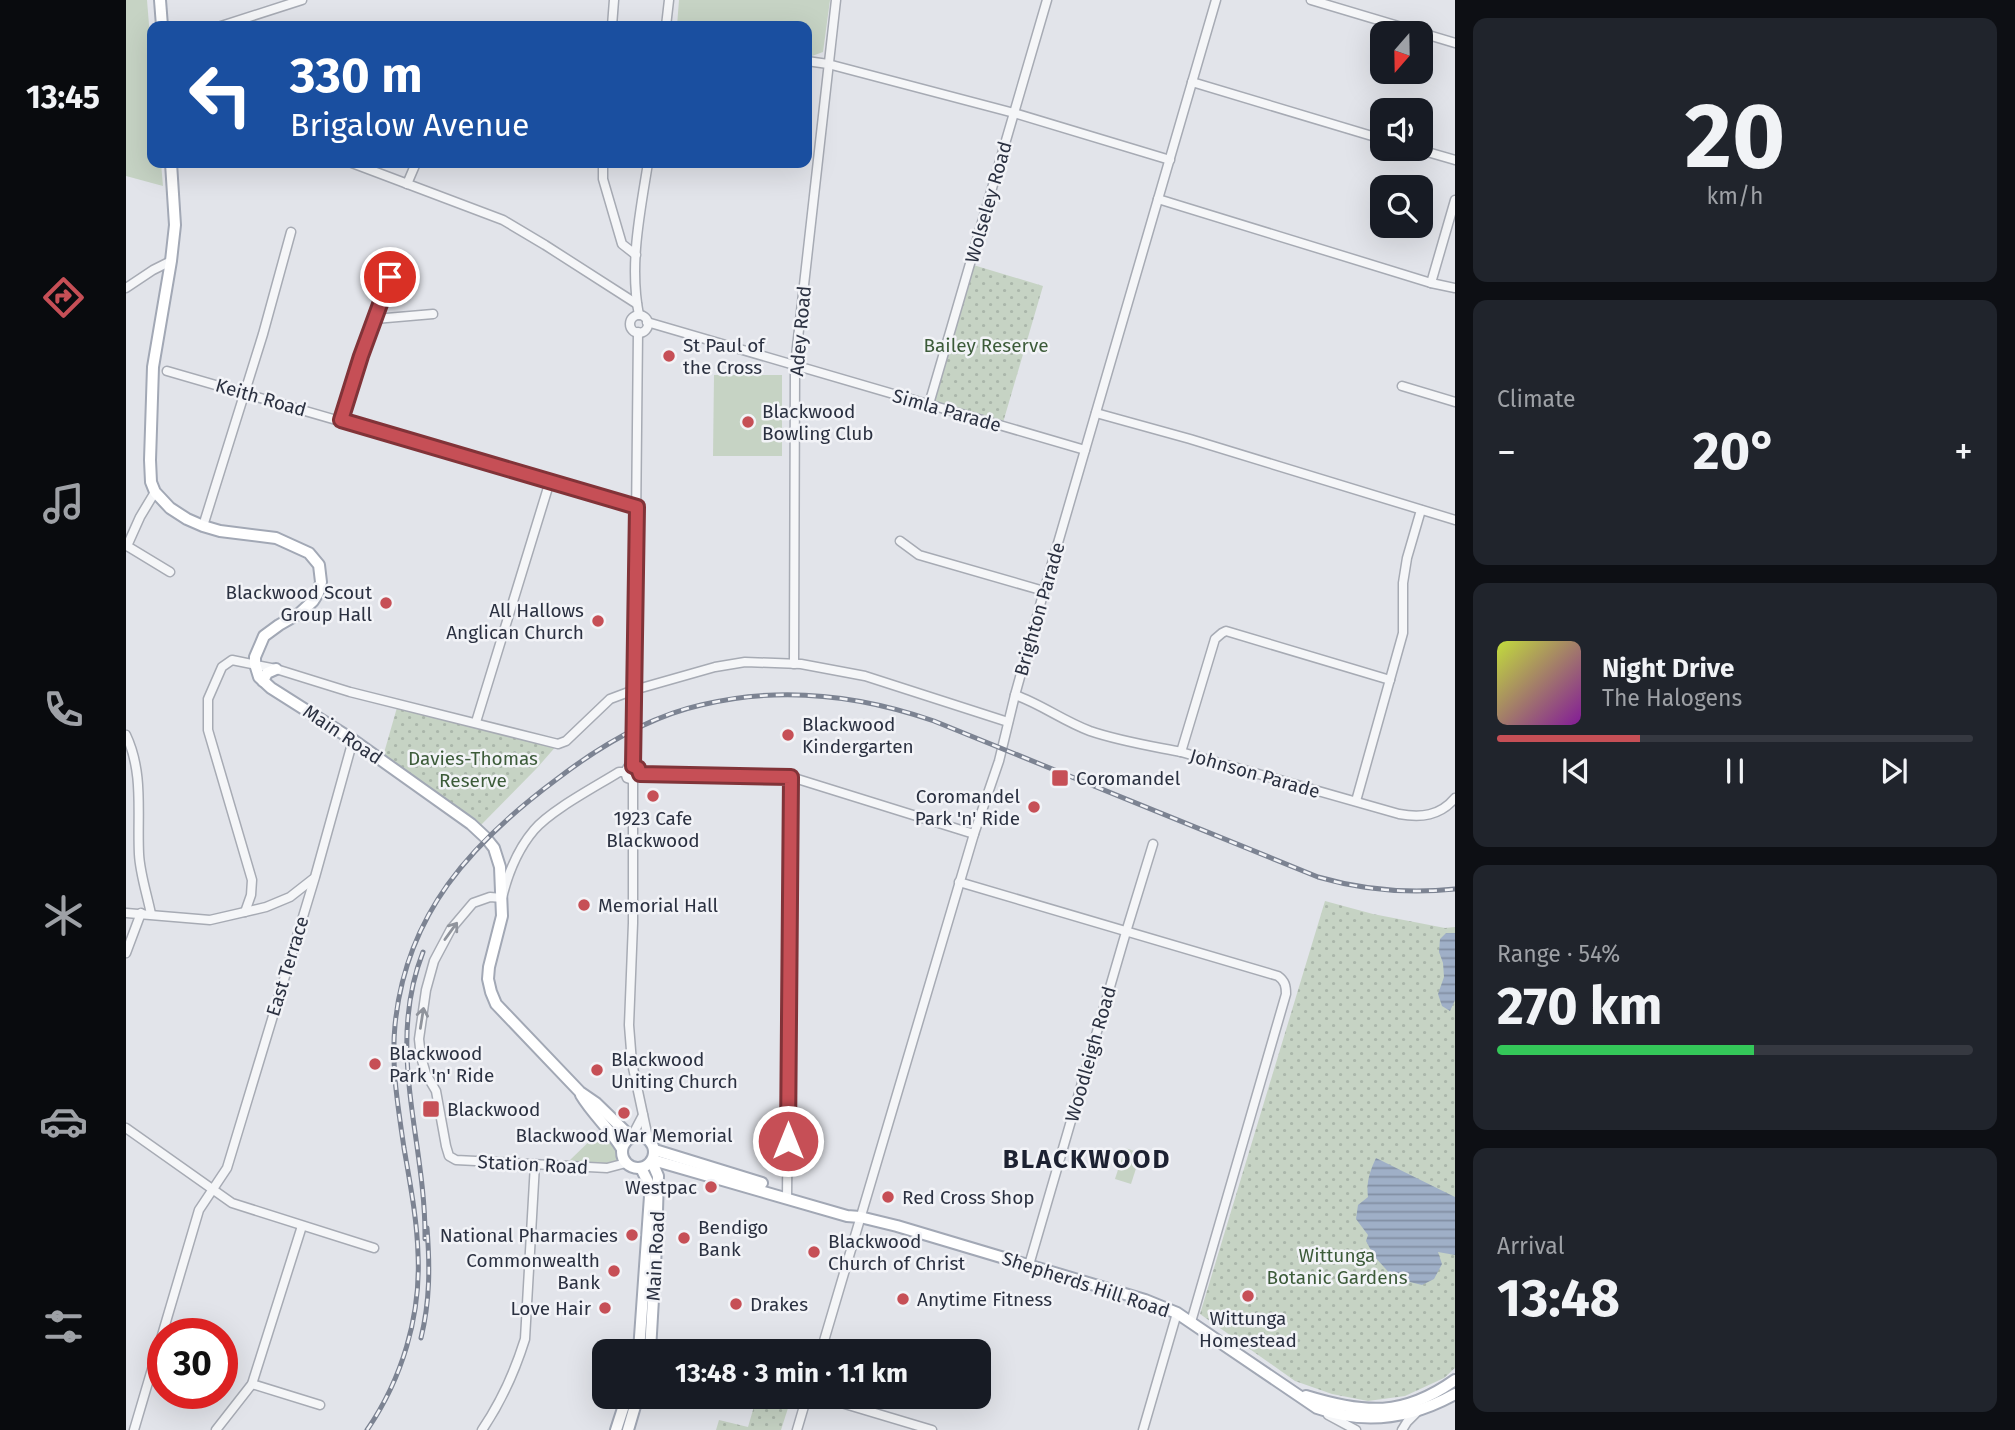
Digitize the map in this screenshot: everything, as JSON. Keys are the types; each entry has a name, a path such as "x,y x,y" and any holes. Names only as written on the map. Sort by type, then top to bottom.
{"main road":[{"path":"160,0 162,21"},
{"path":"171,168 175,225 153,367 151,482 155,492 170,508 187,519 219,531 276,538 309,553 319,565 321,582 313,601 300,613 264,636 255,657 257,672 263,681 267,673 275,669"},
{"name":"Main Road","path":"263,681 354,740 471,824 494,848 500,867 502,898 500,925 488,979 496,1004 580,1093 622,1149"},
{"name":"Main Road","path":"580,1093 596,1103 632,1136"},
{"path":"640,1135 653,1143 653,1157 641,1168 626,1163 622,1156 625,1142 632,1136 640,1135"},
{"name":"Main Road","path":"648,1339 656,1247 658,1176 653,1157"},
{"name":"Shepherds Hill Road","path":"653,1157 787,1194 847,1216 860,1217 1145,1300 1177,1313 1317,1408 1334,1414 1383,1418 1418,1412 1455,1394"},
{"name":"Shepherds Hill Road","path":"653,1157 677,1166 787,1194"},
{"path":"658,1176 677,1166"},
{"name":"Main Road","path":"641,1168 648,1182 650,1196 647,1339"},
{"name":"Shepherds Hill Road","path":"1293,1392 1332,1405 1381,1409 1413,1403 1432,1395 1455,1380"},
{"path":"616,1430 623,1409"},
{"path":"628,1430 634,1409"}],"street":[{"path":"237,21 302,0"},
{"path":"612,21 614,0"},
{"path":"667,21 669,0"},
{"name":"Adey Road","path":"794,664 795,365 836,0"},
{"name":"Wolseley Road","path":"929,404 1047,0"},
{"name":"Brighton Parade","path":"824,1339 959,882 999,761 1044,591 1216,0"},
{"path":"1311,0 1455,43"},
{"path":"812,62 1014,113 1170,160"},
{"path":"1192,82 1370,135"},
{"path":"1433,154 1455,160"},
{"path":"365,168 503,220 637,304"},
{"path":"407,184 414,168"},
{"path":"603,168 610,208 622,244 633,250"},
{"path":"639,315 633,250 647,168"},
{"path":"1158,199 1455,288"},
{"path":"1431,283 1455,200"},
{"path":"203,526 291,232"},
{"path":"126,289 171,261"},
{"path":"341,420 390,277"},
{"path":"375,319 433,314"},
{"path":"639,315 647,322 645,329 638,332 630,325 633,317 639,315"},
{"name":"Simla Parade","path":"647,322 1085,450"},
{"path":"633,766 638,332"},
{"name":"Keith Road","path":"167,371 637,507"},
{"path":"1402,386 1455,402"},
{"path":"1096,413 1455,520"},
{"path":"476,722 550,481"},
{"path":"155,492 127,546 170,572"},
{"path":"1356,801 1403,633 1403,583 1407,558 1421,510"},
{"path":"900,541 919,555 1044,591"},
{"path":"1181,752 1215,639 1226,631 1390,680"},
{"path":"245,912 251,895 252,880 208,730 208,699 222,667 232,660 558,744 566,741 610,699 715,667 745,662 794,664 865,676 1008,722"},
{"name":"Johnson Parade","path":"1015,695 1047,708 1090,731 1181,752 1414,817 1428,816 1442,810 1455,798"},
{"path":"126,735 136,770 140,803 139,856 150,914"},
{"name":"East Terrace","path":"134,1430 199,1210 227,1168 316,877 354,740"},
{"path":"502,898 516,857 536,827 619,772 625,772 633,766"},
{"path":"633,766 638,768 629,1025 632,1063 648,1138"},
{"path":"625,772 627,778 791,777 974,834"},
{"path":"787,1194 791,777"},
{"name":"Woodleigh Road","path":"1029,1265 1153,844"},
{"path":"126,913 210,920 266,907 290,897 316,877"},
{"path":"959,882 1278,976 1283,980 1286,995 1191,1322"},
{"name":"Station Road","path":"502,898 490,897 473,903 451,929 434,961 426,990 419,1039 421,1057 426,1074 436,1091 449,1156 456,1160 607,1168 626,1163"},
{"path":"126,953 141,913"},
{"path":"632,1136 643,1115"},
{"path":"126,1128 232,1203 374,1248"},
{"path":"482,1430 517,1363 525,1339 535,1164"},
{"path":"216,1430 252,1384 302,1226"},
{"path":"1143,1430 1177,1313"},
{"path":"252,1384 320,1405"},
{"path":"1317,1408 1356,1430"},
{"path":"797,1430 803,1409"},
{"path":"862,1409 932,1430"},
{"path":"1402,1430 1418,1412"}],"green space":[{"path":"126,0 147,0 147,168 161,168 163,186 126,176"},
{"path":"679,0 830,0 823,52 812,56 812,21 677,21"},
{"name":"Bailey Reserve","path":"970,264 1043,286 1002,426 929,405"},
{"name":"Blackwood Bowling Club","path":"714,375 782,375 782,456 713,456"},
{"name":"Davies-Thomas Reserve","path":"398,704 558,744 477,829 382,760"},
{"name":"Wittunga Botanic Gardens","path":"1325,901 1373,914 1445,928 1455,927 1455,1368 1444,1378 1405,1396 1368,1401 1332,1394 1295,1381 1200,1314"},
{"path":"603,1128 614,1146 617,1162 607,1165 568,1162"},
{"path":"1125,1148 1141,1153 1131,1184 1115,1179"},
{"path":"753,1409 788,1409 781,1430 716,1430 719,1420 748,1427"}],"water":[{"path":"1446,933 1455,933 1455,1000 1450,1011 1442,1006 1438,994 1444,977 1439,952 1440,939"},
{"path":"1376,1158 1455,1197 1455,1255 1438,1252 1442,1264 1434,1279 1422,1285 1394,1278 1374,1256 1366,1241 1368,1235 1356,1219 1358,1205 1368,1197 1369,1177"}],"railway":[{"path":"367,1430 399,1368 407,1346 416,1300 416,1228 397,1102 394,1056 395,1025 402,985 413,949 428,915 448,884 497,829 573,767 607,744 643,725 701,705 760,696 819,696 877,705 934,721 1318,877 1385,890 1455,889"},
{"path":"423,952 412,988 407,1024 407,1060 424,1203 425,1239"},
{"path":"421,1338 428,1283 427,1228"}],"place":[{"name":"St Paul of the Cross","path":"669,356"},
{"name":"Blackwood Bowling Club","path":"748,422"},
{"name":"Blackwood Scout Group Hall","path":"386,603"},
{"name":"All Hallows Anglican Church","path":"598,621"},
{"name":"Blackwood Kindergarten","path":"788,735"},
{"name":"Coromandel","path":"1060,778"},
{"name":"1923 Cafe Blackwood","path":"653,796"},
{"name":"Coromandel Park 'n' Ride","path":"1034,807"},
{"name":"Memorial Hall","path":"584,905"},
{"name":"Blackwood Park 'n' Ride","path":"375,1064"},
{"name":"Blackwood Uniting Church","path":"597,1070"},
{"name":"Blackwood","path":"431,1109"},
{"name":"Blackwood War Memorial","path":"624,1113"},
{"name":"Westpac","path":"711,1187"},
{"name":"Red Cross Shop","path":"888,1197"},
{"name":"National Pharmacies","path":"632,1235"},
{"name":"Bendigo Bank","path":"684,1238"},
{"name":"Blackwood Church of Christ","path":"814,1252"},
{"name":"Commonwealth Bank","path":"614,1271"},
{"name":"Wittunga Homestead","path":"1248,1296"},
{"name":"Anytime Fitness","path":"903,1299"},
{"name":"Drakes","path":"736,1304"},
{"name":"Love Hair","path":"605,1308"}],"district":[{"name":"BLACKWOOD","path":"1087,1159"}],"route":[{"path":"390,277 341,420 637,507 633,766 638,768 640,774 791,777 788,1141"}]}
